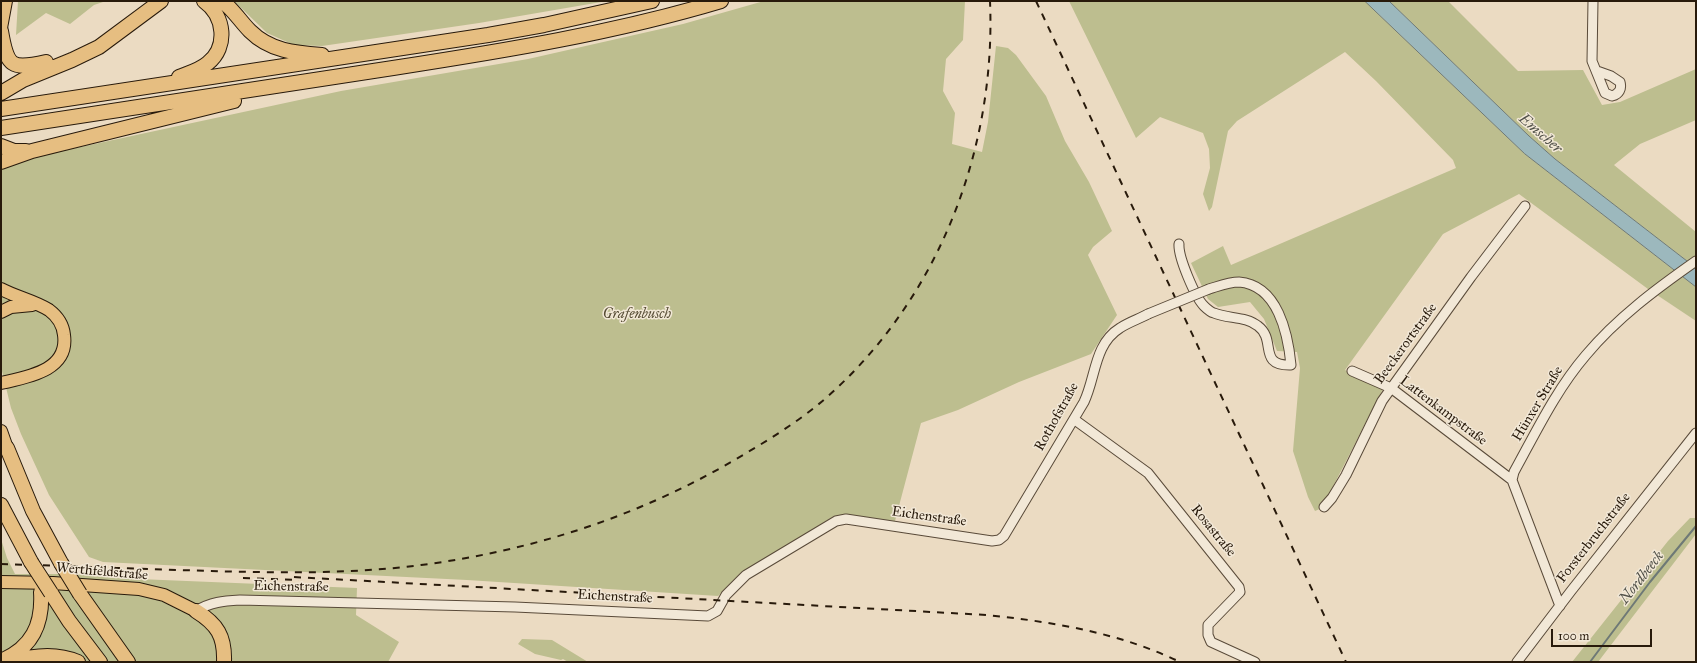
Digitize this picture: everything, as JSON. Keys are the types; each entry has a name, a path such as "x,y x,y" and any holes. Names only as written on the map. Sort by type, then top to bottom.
{"highway":[{"path":"1,84 18,74 93,41 121,24 149,1"},
{"path":"1,93 23,80 99,47 161,1"},
{"path":"162,85 202,67 211,60 218,50 222,33 220,21 214,10 204,1"},
{"path":"222,1 250,31 265,43 273,47 292,52 342,57"},
{"path":"1,109 537,26 652,1"},
{"path":"1,128 276,87 549,43 656,19 721,1"},
{"path":"1,31 7,58 14,65 23,66 46,62"},
{"path":"1,162 32,151 230,102 276,87"},
{"path":"1,146 14,151 32,151"},
{"path":"7,448 33,511 61,563 80,594 128,662"},
{"path":"1,505 46,593 100,662"},
{"path":"1,661 22,649 34,634 39,624 46,593"},
{"path":"196,611 217,637 219,649 217,662"},
{"path":"196,611 209,619 218,630 224,648 224,662"},
{"path":"115,644 137,662"},
{"path":"12,662 26,658 43,656 64,658 78,662"}],"main road":[{"path":"1,28 6,1"},
{"path":"1,289 49,310 60,323 64,339 60,356 54,365 44,371 1,383"},
{"path":"1,312 18,306 36,304"},
{"path":"1,431 7,448"},
{"name":"Werthfeldstraße","path":"1,582 54,583 139,589 164,595 196,611"}],"street":[{"path":"1593,1 1592,61 1597,71"},
{"name":"Beeckerortstraße","path":"1324,507 1332,498 1346,475 1382,401 1471,277 1525,206"},
{"name":"Rothofstraße","path":"999,540 1004,536 1075,420 1088,395 1099,353 1106,340 1119,328 1148,314 1209,289 1224,284 1240,282 1254,286 1264,293 1275,307 1284,326 1289,346 1291,365 1279,365 1273,362 1264,332 1257,325 1248,321 1214,314 1204,307 1184,267 1179,254 1179,244"},
{"name":"Hünxer Straße","path":"1512,480 1514,472 1547,411 1585,356 1628,312 1696,261"},
{"name":"Lattenkampstraße","path":"1352,371 1391,388 1512,480"},
{"name":"Rosastraße","path":"1075,420 1148,473 1239,586 1240,592 1208,625 1208,635 1211,642 1255,662"},
{"name":"Forsterbruchstraße","path":"1517,662 1696,433"},
{"path":"1512,480 1560,606"},
{"name":"Eichenstraße","path":"196,611 219,601 240,600 515,607 708,616 717,611 726,595 746,575 836,521 846,519 992,541 999,540"}],"green space":[{"path":"18,1 106,1 94,5 70,24 46,13 16,35"},
{"path":"234,1 607,1 479,23 322,46 294,45 267,33"},
{"name":"Grafenbusch","path":"764,1 965,1 963,40 946,59 943,91 955,113 952,144 982,152 988,122 996,46 1008,48 1016,55 1046,96 1065,141 1089,182 1112,231 1093,247 1088,255 1117,315 1091,354 1019,382 958,410 921,423 895,521 834,516 744,572 718,596 467,580 103,562 89,557 49,495 21,434 11,408 1,367 1,169 20,160 341,91 528,59 683,24"},
{"path":"1069,1 1365,1 1525,154 1696,287 1696,321 1648,289 1519,194 1443,234 1345,370 1383,389 1322,508 1315,511 1308,497 1293,451 1300,368 1297,352 1277,351 1264,319 1250,302 1218,307 1208,299 1191,263 1223,246 1231,265 1456,168 1453,160 1376,81 1345,52 1237,121 1228,131 1212,207 1209,211 1203,194 1210,168 1209,149 1203,133 1160,117 1136,138"},
{"path":"1389,1 1448,1 1518,71 1583,70 1602,105 1620,102 1696,69 1696,120 1640,144 1614,165 1696,232 1696,268 1555,159 1529,136"},
{"path":"1690,518 1696,518 1696,534 1598,662 1572,662 1668,541"},
{"path":"1,539 7,558 15,574 73,574 114,578 357,588 356,615 399,642 388,662 1,662"},
{"path":"522,639 552,640 588,662 568,662 563,659 561,660 535,654 518,644"}],"water":[{"path":"1365,1 1389,1 1529,136 1555,159 1696,268 1696,287 1525,154"}],"waterway":[{"name":"Nordbeeck","path":"1590,662 1650,582 1696,526"}],"railway":[{"path":"1,564 290,572 369,570 421,565 507,550 550,539 631,511 710,474 783,430 828,396 875,348 907,305 934,259 956,210 972,159 984,107 989,54 990,1"},
{"path":"1036,1 1346,662"},
{"path":"294,577 987,615 1037,621 1086,630 1134,643 1180,662"},
{"path":"243,578 299,580"}],"water label":[{"name":"Emscher","path":"1540,134"}]}
